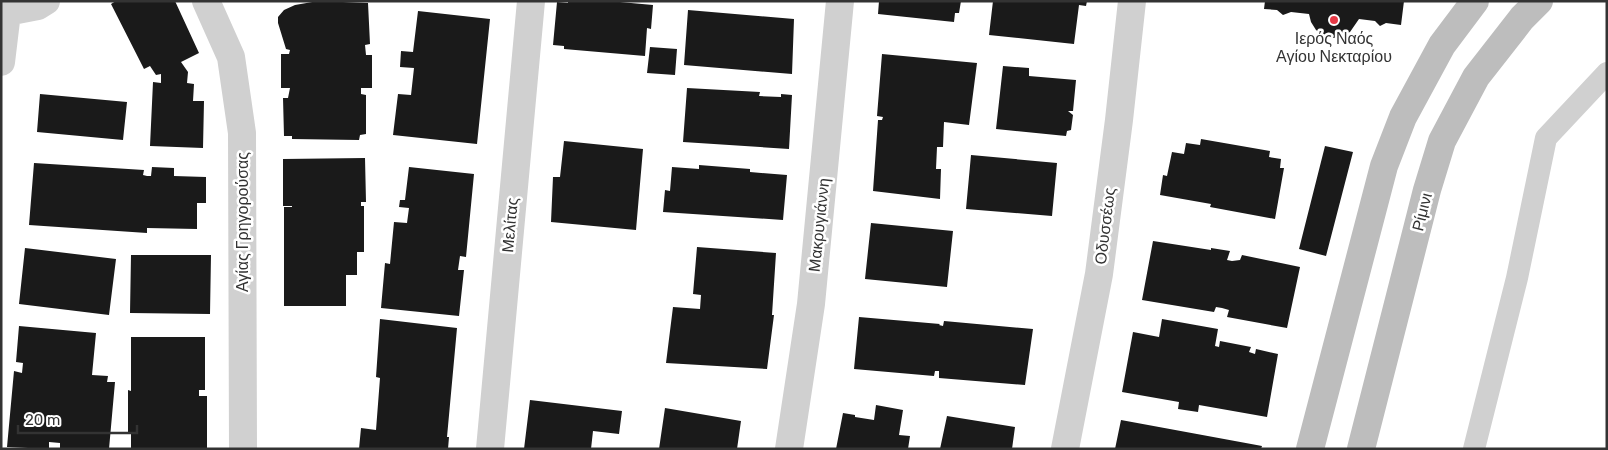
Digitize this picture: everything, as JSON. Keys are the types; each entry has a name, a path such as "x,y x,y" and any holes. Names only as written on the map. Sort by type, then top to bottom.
{"street":[{"path":"1,62 4,11 38,6 46,1"},
{"name":"Αγίας Γρηγορούσας","path":"206,1 231,57 242,133 243,449"},
{"name":"Μελίτας","path":"490,449 531,1"},
{"name":"Μακρυγιάννη","path":"790,449 811,304 840,1"},
{"name":"Οδυσσέως","path":"1065,449 1099,274 1132,1"},
{"path":"1310,449 1384,166 1403,117 1442,45 1475,1"},
{"name":"Ρίμινι","path":"1362,449 1427,190 1442,141 1476,77 1522,18 1539,1"}],"lane":[{"path":"1474,449 1518,278 1546,138 1607,73"}],"building":[{"path":"116,1 175,1 199,53 181,62 188,72 187,83 194,84 193,101 204,101 203,148 150,146 153,82 161,83 161,74 156,75 150,66 144,69 111,4"},
{"path":"318,1 368,3 370,44 365,45 366,55 372,55 372,88 361,88 361,94 366,95 366,134 360,135 359,140 292,139 292,136 284,136 283,98 288,98 290,88 281,88 281,54 289,54 290,50 286,49 278,17 284,10 295,5"},
{"path":"568,1 609,1 653,5 651,29 647,28 645,56 564,49 564,46 553,45 557,2 568,3"},
{"path":"879,1 961,1 959,13 955,13 954,22 878,14"},
{"path":"993,1 1087,1 1086,6 1079,5 1074,44 989,35"},
{"name":"Ιερός Ναός Αγίου Νεκταρίου","path":"1265,1 1404,1 1401,25 1386,23 1380,26 1375,21 1359,19 1350,32 1334,38 1323,35 1316,30 1309,14 1291,12 1283,15 1277,10 1264,9"},
{"path":"688,10 794,19 792,74 684,65"},
{"path":"418,11 490,19 477,144 393,135 398,94 411,95 414,68 400,67 401,51 413,52"},
{"path":"650,47 677,49 675,75 647,73"},
{"path":"882,54 977,63 969,125 944,122 943,147 937,147 936,169 941,169 940,199 873,191 878,120 882,120 883,117 877,116"},
{"path":"1003,66 1029,68 1029,76 1076,80 1073,111 1068,111 1073,115 1071,130 1067,131 1066,136 996,129"},
{"path":"687,88 760,92 759,96 781,97 781,94 792,95 789,149 683,142"},
{"path":"40,94 127,102 123,140 37,132"},
{"path":"1201,139 1270,151 1269,157 1281,159 1280,168 1284,168 1275,219 1210,207 1211,204 1160,195 1163,175 1167,176 1172,152 1184,154 1186,143 1200,145"},
{"path":"564,141 643,149 636,230 551,222 553,177 560,177"},
{"path":"1325,146 1353,152 1326,256 1299,249"},
{"path":"971,155 1057,163 1052,216 966,209"},
{"path":"365,158 366,202 361,202 361,206 364,206 364,252 357,252 357,275 346,275 346,306 284,306 284,207 292,206 283,206 283,159"},
{"path":"34,163 144,170 143,175 147,176 151,176 152,167 174,168 174,176 206,177 206,203 197,203 197,229 147,228 147,233 29,225"},
{"path":"699,165 750,169 750,172 787,175 783,220 663,212 665,190 670,191 672,167 699,169"},
{"path":"409,167 474,174 466,257 460,256 458,270 464,270 459,316 381,308 385,263 390,264 394,222 407,223 409,208 399,207 400,200 405,200"},
{"path":"871,223 953,231 947,287 865,279"},
{"path":"1153,241 1230,251 1227,260 1232,261 1240,260 1242,255 1300,267 1287,328 1227,317 1229,310 1222,308 1216,307 1214,312 1142,300"},
{"path":"697,247 776,253 772,315 774,315 767,369 666,363 673,307 700,309 701,295 693,294"},
{"path":"25,248 116,259 109,315 19,304"},
{"path":"131,255 211,255 210,314 130,313"},
{"path":"859,317 940,324 943,326 944,321 1033,329 1025,385 939,378 939,371 935,371 934,376 854,369"},
{"path":"380,319 457,328 447,437 449,437 448,449 359,449 361,428 376,430 380,378 376,377"},
{"path":"1162,319 1218,329 1215,346 1219,347 1220,341 1251,347 1249,352 1255,354 1256,349 1278,354 1267,417 1199,405 1198,412 1178,409 1179,402 1122,392 1133,332 1159,337"},
{"path":"19,326 96,333 92,375 108,376 107,382 115,382 109,449 60,449 60,443 49,442 49,449 7,447 14,371 22,373 23,363 16,362"},
{"path":"131,337 205,337 205,390 199,390 199,396 207,396 207,449 131,449 131,434 128,434 128,390 131,391"},
{"path":"530,400 622,411 619,434 593,431 591,449 524,449"},
{"path":"876,405 903,410 899,435 910,436 908,449 836,449 843,413 874,420"},
{"path":"665,408 741,421 737,449 659,449"},
{"path":"947,416 1015,427 1012,449 940,449"},
{"path":"1121,420 1262,446 1261,449 1115,449"}],"place":[{"name":"Ιερός Ναός Αγίου Νεκταρίου","path":"1334,20"}]}
